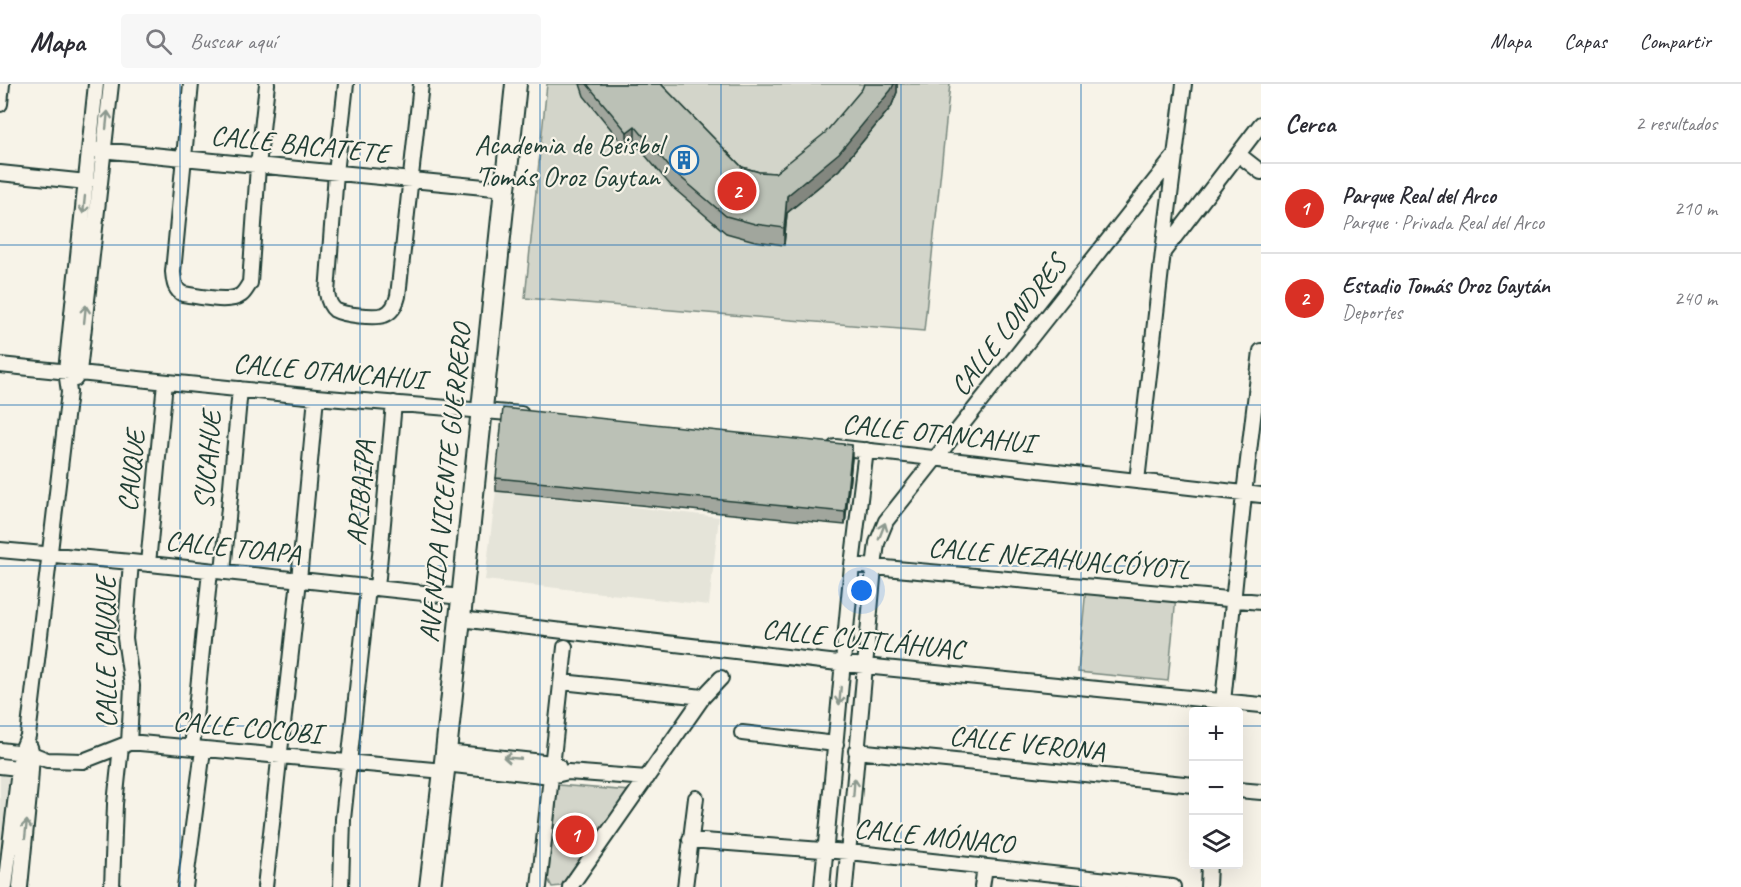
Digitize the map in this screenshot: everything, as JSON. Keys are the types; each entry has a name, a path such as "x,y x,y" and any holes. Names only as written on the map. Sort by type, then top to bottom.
{"main road":[{"name":"AVENIDA VICENTE GUERRERO","path":"430,887 516,84"}],"street":[{"path":"0,104 2,84"},
{"path":"5,887 27,753 27,736 72,371 97,150 96,84"},
{"path":"72,371 87,182 97,150 111,84"},
{"path":"191,84 174,280 179,292 204,297 234,299 241,295 250,283 258,166 267,84"},
{"path":"346,84 336,173 328,297 337,311 359,315 383,315 396,302 420,84"},
{"path":"1137,481 1162,252 1184,84"},
{"path":"1162,252 1261,124"},
{"name":"CALLE BACATETE","path":"97,150 505,189"},
{"name":"CALLE LONDRES","path":"845,887 874,567 877,543 886,521 1176,154"},
{"path":"1238,154 1261,172"},
{"path":"0,173 87,182"},
{"path":"1223,706 1261,351"},
{"name":"CALLE OTANCAHUI","path":"0,364 316,397 538,416"},
{"name":"CAUQUE","path":"147,564 165,382"},
{"name":"SUCAHUE","path":"184,887 217,571 240,388"},
{"path":"265,887 299,580 316,397"},
{"name":"ARIBAIPA","path":"341,887 343,819 394,403"},
{"name":"CALLE OTANCAHUI","path":"820,445 1261,495"},
{"path":"822,887 852,565 867,450"},
{"name":"CALLE TOAPA","path":"0,550 461,597"},
{"name":"CALLE CAUQUE","path":"112,887 115,804 132,686 125,638 131,562"},
{"name":"CALLE NEZAHUALCÓYOTL","path":"852,565 1261,602"},
{"name":"CALLE CUITLÁHUAC","path":"460,619 1223,706 1261,705"},
{"path":"539,887 565,647"},
{"path":"570,887 703,697 721,678"},
{"path":"562,682 703,697"},
{"path":"742,733 836,744"},
{"name":"CALLE COCOBI","path":"0,750 27,753 47,760 83,761 125,745 140,742 350,763 445,762 647,778"},
{"name":"CALLE VERONA","path":"856,751 1189,784"},
{"path":"0,766 25,768 47,760"},
{"path":"20,887 25,768"},
{"path":"1243,790 1261,792"},
{"path":"685,887 696,798"},
{"name":"CALLE MÓNACO","path":"690,840 849,852 985,867 1075,882 1173,887"},
{"path":"982,887 985,867"},
{"path":"1208,887 1209,869"}],"shaded area":[{"path":"547,84 950,84 924,331 525,298"},
{"path":"496,491 719,517 709,605 485,580"},
{"path":"1086,588 1176,597 1168,681 1078,672"},
{"path":"24,757 0,887 0,772"},
{"path":"558,785 630,791 561,886 552,887 548,879"}],"building":[{"name":"Academia de Beisbol 'Tomás Oroz Gaytan'","path":"587,84 661,84 742,167 759,172 775,173 825,133 864,84 894,84 839,153 787,196 784,228 755,224 726,216 671,169 635,126 627,132"},
{"path":"503,408 852,445 845,512 496,478"}],"place":[{"name":"Academia de Beisbol 'Tomás Oroz Gaytan'","path":"684,160"},
{"name":"Estadio Tomás Oroz Gaytán","path":"737,191"},
{"name":"Parque Real del Arco","path":"575,835"}]}
